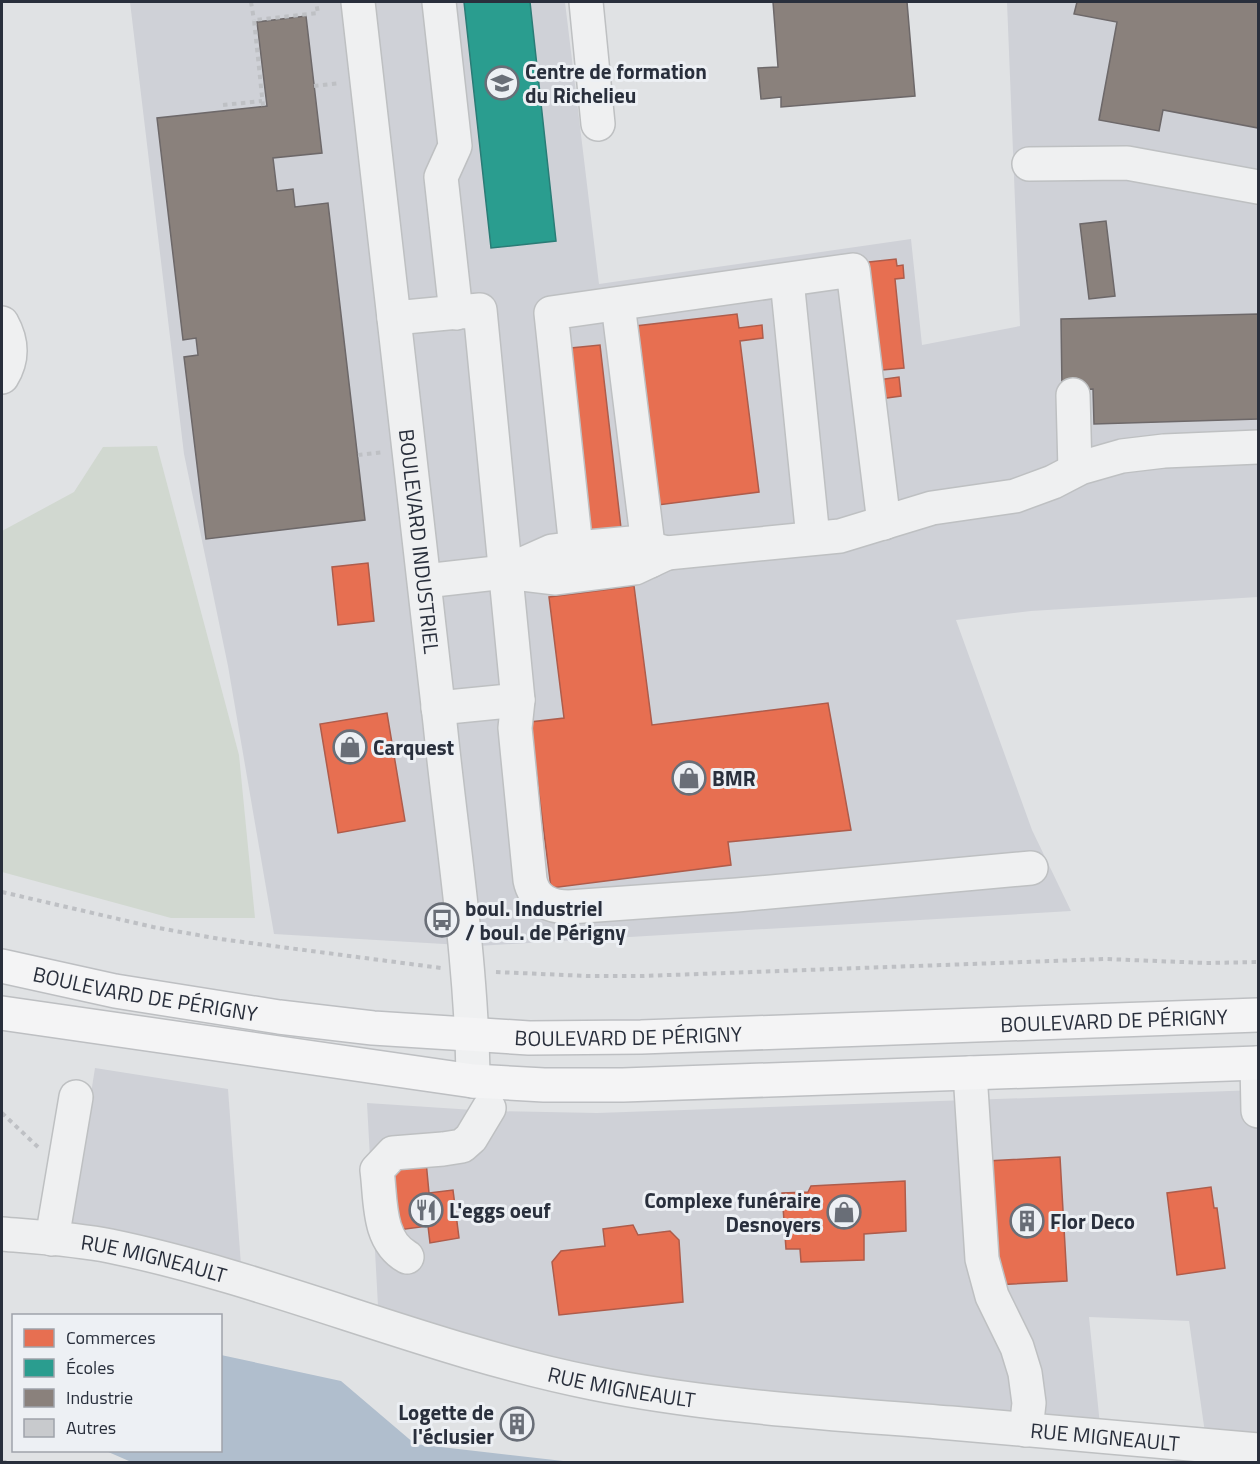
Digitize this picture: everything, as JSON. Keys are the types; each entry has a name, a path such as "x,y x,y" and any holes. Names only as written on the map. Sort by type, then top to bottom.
{"main road":[{"name":"BOULEVARD DE PÉRIGNY","path":"2,966 115,991 279,1017 373,1028 529,1038 641,1037 1258,1015"},
{"name":"BOULEVARD DE PÉRIGNY","path":"2,1012 481,1094 604,1085 1258,1063"}],"street":[{"name":"BOULEVARD INDUSTRIEL","path":"358,2 463,923 472,1035 481,1094"},
{"path":"439,2 455,146 441,177 456,313"},
{"path":"586,2 598,124"},
{"path":"1029,164 1126,163 1258,187"},
{"path":"576,548 551,313 853,270 884,523"},
{"path":"787,280 813,538"},
{"path":"618,304 655,554"},
{"path":"394,318 480,310 518,700 515,728 530,880 538,897 552,906 569,907 736,895 1031,868"},
{"path":"2,323 7,333 10,353 2,376"},
{"path":"1073,395 1075,470"},
{"path":"425,581 505,572 556,578 635,568 655,554 840,536 932,508 1015,496 1053,482 1075,470 1122,456 1164,451 1258,447"},
{"path":"505,572 552,551 576,548 632,543 655,554"},
{"path":"438,708 518,700"},
{"path":"1258,1063 1258,1111"},
{"path":"970,1073 982,1259 992,1296 1017,1347 1025,1373 1029,1402 1026,1430"},
{"path":"406,1257 392,1246 384,1228 377,1170 393,1153 449,1149 467,1143 481,1094"},
{"path":"52,1239 76,1096"},
{"name":"RUE MIGNEAULT","path":"2,1234 109,1246 263,1287 486,1358 591,1383 653,1394 756,1408 1258,1449"}],"path":[{"path":"223,105 263,103 251,2"},
{"path":"254,20 318,13 316,2"},
{"path":"314,86 346,82"},
{"path":"357,455 390,451"},
{"path":"2,892 59,907 220,939 447,969"},
{"path":"492,972 643,976 1107,959 1206,963 1258,962"},
{"path":"2,1113 63,1171"},
{"path":"2,1462 9,1462"}],"shaded area":[{"path":"130,2 565,2 599,284 911,239 922,345 1020,326 1007,2 1258,2 1258,597 1031,611 956,620 1032,830 1071,911 478,946 274,934 228,666 184,454"},
{"path":"157,446 239,755 255,918 171,918 2,872 2,531 74,492 103,447"},
{"path":"95,1068 228,1089 241,1265 70,1227"},
{"path":"1258,1090 1258,1437 1205,1433 1189,1321 1089,1317 1100,1425 742,1396 543,1362 378,1306 367,1103 489,1111 597,1113"}],"water":[{"path":"222,1355 341,1381 415,1444 572,1462 143,1462 129,1461 108,1452 222,1452"}],"building: Commerces":[{"path":"896,259 897,266 903,265 904,278 895,279 904,368 871,371 860,263"},
{"path":"737,314 739,328 762,325 763,338 740,341 759,492 650,506 627,327"},
{"path":"600,345 621,528 582,532 561,349"},
{"path":"899,377 901,396 880,399 878,380"},
{"path":"368,563 374,621 338,625 332,567"},
{"name":"BMR","path":"634,586 652,725 828,703 851,830 728,842 731,865 551,888 530,722 564,718 549,597"},
{"path":"387,713 405,821 338,833 320,724"},
{"name":"Flor Deco","path":"1060,1157 1067,1281 993,1285 987,1161"},
{"name":"L'eggs oeuf","path":"426,1161 429,1193 453,1190 459,1238 430,1243 428,1226 398,1230 390,1166"},
{"name":"Complexe funéraire Desnoyers","path":"905,1181 906,1231 864,1234 864,1260 801,1262 800,1249 786,1249 782,1193 808,1192 811,1186"},
{"path":"1211,1187 1214,1208 1217,1208 1225,1268 1177,1275 1167,1193"},
{"path":"633,1225 638,1235 670,1231 679,1240 683,1302 559,1315 552,1262 561,1251 605,1246 603,1229"}],"building: Écoles":[{"path":"464,2 530,2 556,241 491,248"}],"building: Industrie":[{"path":"773,2 907,2 915,96 781,107 781,97 761,99 758,68 778,67"},
{"path":"1077,2 1258,2 1258,128 1163,110 1159,131 1099,120 1117,22 1074,14"},
{"path":"306,16 322,153 273,158 277,191 293,189 295,207 328,203 365,520 206,539 184,357 198,355 196,338 183,340 157,118 267,106 257,22"},
{"path":"1106,221 1115,296 1089,299 1080,224"},
{"path":"1258,314 1258,419 1094,424 1093,389 1062,390 1061,319"}],"building: Autres":[{"name":"Logette de l'éclusier","path":"512,1416 524,1418 522,1433 509,1431"}],"place":[{"name":"Centre de formation du Richelieu","path":"502,83"},
{"name":"Carquest","path":"350,747"},
{"name":"BMR","path":"689,778"},
{"name":"boul. Industriel / boul. de Périgny","path":"442,920"},
{"name":"L'eggs oeuf","path":"426,1210"},
{"name":"Complexe funéraire Desnoyers","path":"844,1212"},
{"name":"Flor Deco","path":"1027,1221"},
{"name":"Logette de l'éclusier","path":"517,1424"}]}
